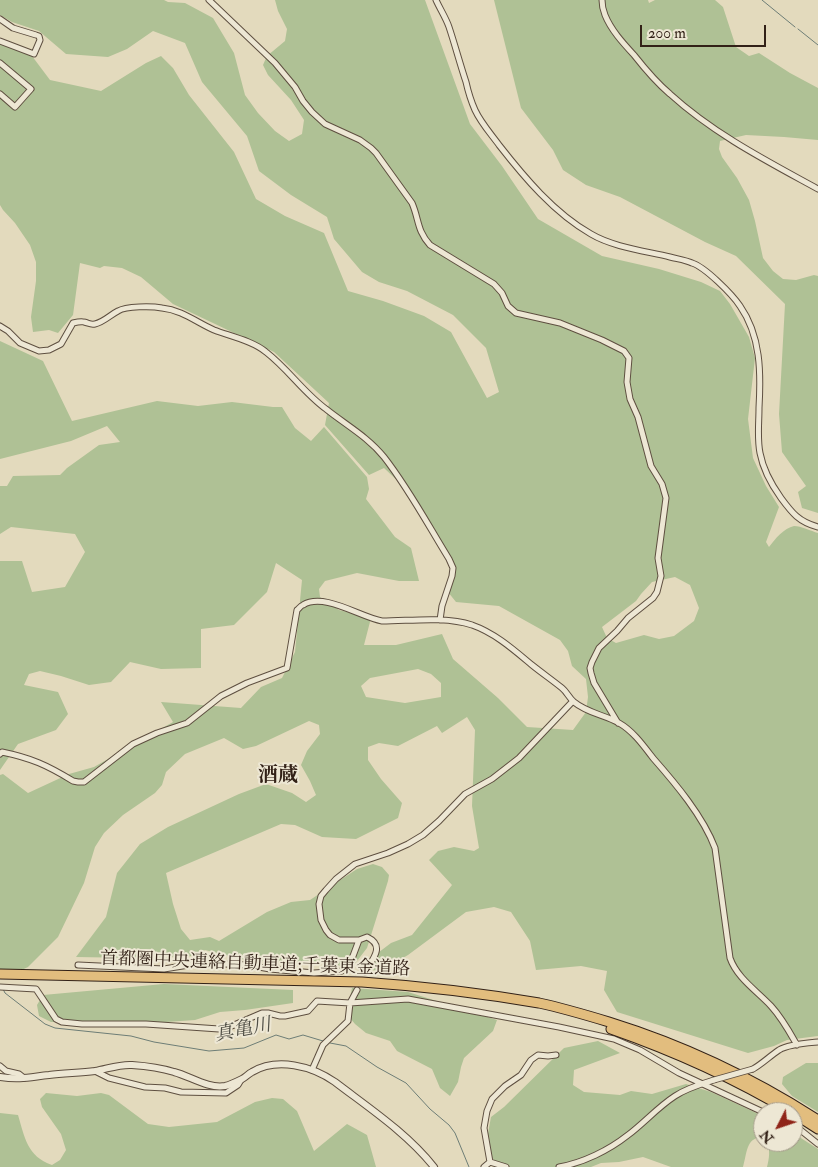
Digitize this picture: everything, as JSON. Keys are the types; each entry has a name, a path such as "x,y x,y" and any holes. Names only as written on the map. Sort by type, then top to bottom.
{"highway":[{"name":"首都圏中央連絡自動車道;千葉東金道路","path":"0,974 362,982 411,985 540,1004 597,1018 674,1044 751,1081 818,1120"},
{"name":"首都圏中央連絡自動車道;千葉東金道路","path":"508,999 564,1013 648,1042 722,1075 773,1102"},
{"name":"首都圏中央連絡自動車道;千葉東金道路","path":"803,1120 818,1129"}],"street":[{"path":"208,0 275,63 295,87 307,107 319,120 366,144 376,153 412,203 422,236 430,245 494,284 502,293 508,306 516,313 560,323 624,351 629,358 627,382 630,399 638,417 651,466 662,484 666,498 658,558 661,576 657,592 653,598 628,618 599,648 590,668 594,683 618,723"},
{"path":"436,0 449,28 475,110 485,126 530,183 568,218 592,235 606,241 694,263 706,271 740,306 752,332 760,364 758,432 764,467 789,510 798,519 818,527"},
{"path":"602,0 604,14 611,27 669,94 720,133 818,189"},
{"path":"0,19 13,28 39,36 40,40 34,54 0,41"},
{"path":"0,63 31,89 15,108 0,94"},
{"path":"0,326 24,346 39,351 49,350 62,344 73,323 97,324 119,310 136,307 161,308 179,312 212,329 260,347 325,408 371,443 384,456 401,481 452,568 452,576 442,606 440,620"},
{"path":"0,754 2,752 22,756 44,764 73,781 84,782 134,744 157,733 187,723 221,696 247,683 287,668 297,610 303,605 310,603 325,602 336,604 374,620 440,620 472,625 498,638 564,689 573,702 618,723 630,732 683,793 712,838 715,848 732,963 740,975 782,1020 797,1045"},
{"path":"365,972 376,954 376,943 367,937 359,940 339,940 330,935 321,920 319,904 326,890 336,879 355,864 388,853 423,835 465,794 492,779 519,758 573,702"},
{"path":"78,965 164,969 201,963 248,965 314,973 342,970 353,956 359,940"},
{"path":"0,987 36,989 56,1019 62,1022 82,1024 146,1024 219,1029 227,1028 262,1013 280,1016 308,1010 317,1001 350,1003 408,999 614,1039 640,1050 679,1073 753,1107"},
{"path":"312,1070 324,1045 348,1021 350,1003 357,990"},
{"path":"559,1167 606,1149 630,1134 676,1096 702,1083 753,1069 779,1050 788,1046 818,1042"},
{"path":"490,1162 484,1128 487,1111 492,1099 521,1075 531,1060 538,1055 556,1055"},
{"path":"0,1077 25,1079 130,1065 174,1072 210,1085 224,1086 243,1079"},
{"path":"0,1066 6,1071 19,1074 25,1079"},
{"path":"95,1071 110,1078 145,1087 165,1088 181,1092 226,1093 238,1085 251,1072 270,1066 296,1066 312,1070 335,1082 396,1128 434,1167"},
{"path":"803,1132 818,1144"},
{"path":"484,1167 490,1162"},
{"path":"490,1162 506,1167"}],"green space":[{"path":"0,0 164,0 185,3 213,18 234,53 245,95 258,113 275,131 289,141 302,134 304,120 291,100 268,75 263,65 267,56 285,41 287,29 275,0 425,0 470,124 502,166 538,219 602,256 659,269 701,282 720,291 730,304 749,337 755,358 748,419 753,458 766,486 779,507 766,542 769,547 783,531 794,526 818,533 818,1036 787,1040 774,1046 748,1053 617,1012 604,990 607,971 581,966 536,970 530,941 511,912 494,907 466,912 408,955 378,971 362,965 391,943 412,935 452,885 429,860 438,851 454,847 474,851 479,848 472,806 475,730 467,717 442,733 437,726 398,746 379,743 368,747 368,760 381,779 402,803 398,818 356,839 322,837 295,825 281,824 166,873 181,929 190,940 210,937 219,941 267,912 291,902 310,900 357,869 373,864 382,867 389,875 388,881 367,948 350,970 321,962 249,961 205,950 194,956 136,958 76,957 106,917 117,873 140,844 168,827 239,794 266,784 292,793 306,802 316,795 301,765 307,751 320,734 319,725 309,721 256,746 243,749 224,738 185,754 166,772 162,785 155,793 123,815 104,833 95,847 84,883 58,937 28,967 11,975 0,975 0,775 3,774 28,793 69,774 94,767 173,722 161,702 241,708 261,687 282,678 295,652 302,580 276,563 267,592 234,625 201,629 201,668 161,669 130,662 111,682 89,685 40,671 29,674 24,685 58,692 68,714 56,730 18,744 0,770 0,561 22,561 32,592 65,587 85,552 75,534 11,527 0,534 0,486 7,486 13,476 60,475 99,445 120,442 107,426 71,441 0,459 0,341 43,361 72,421 157,401 198,406 232,402 282,407 295,428 311,441 324,427 367,477 369,489 366,499 395,537 411,548 419,581 399,581 357,573 325,581 319,589 320,597 339,610 371,618 364,645 396,645 442,634 453,659 498,698 527,727 573,730 586,712 588,697 586,679 572,666 568,651 560,640 499,606 456,602 448,592 451,567 440,539 403,486 384,468 369,475 325,425 329,403 274,352 173,304 141,277 122,268 104,266 100,268 80,263 73,315 58,333 49,330 33,332 31,317 36,281 36,262 30,245 0,205 0,44 32,56 50,80 101,91 146,63 161,56 173,68 189,95 234,152 256,199 285,216 324,233 348,291 424,316 451,332 487,398 499,392 486,348 453,315 407,291 379,282 362,272 334,239 327,217 291,195 259,171 247,136 202,82 185,43 153,31 127,49 108,57 66,54 39,31 12,22 0,15","holes":["675,577 690,585 699,608 694,621 674,636 659,639 644,635 616,643 607,638 602,627 636,601 652,582","418,669 431,674 441,683 441,697 405,703 366,697 361,686 370,678"]},
{"path":"494,0 648,0 649,3 655,0 715,0 723,7 736,47 749,56 759,53 818,88 818,140 746,135 720,141 719,149 749,200 763,258 773,271 783,279 796,280 814,275 818,276 818,513 802,508 798,492 806,486 782,452 779,414 785,304 736,256 705,242 620,197 586,185 563,170 553,150 521,108"},
{"path":"164,984 293,990 293,1003 220,1012 195,1020 137,1024 51,1022 39,1016 37,1005 43,995"},
{"path":"352,988 408,992 497,1020 493,1031 464,1058 458,1082 450,1096 440,1088 432,1069 397,1051 390,1041 366,1033 355,1024 350,1018 348,1006"},
{"path":"598,1041 620,1053 574,1070 573,1085 584,1092 620,1095 631,1091 652,1094 686,1084 711,1092 753,1111 753,1140 748,1147 743,1167 671,1167 643,1157 619,1162 601,1163 591,1167 500,1167 488,1153 487,1139 491,1117 504,1107 564,1048"},
{"path":"806,1063 818,1063 818,1112 792,1096 782,1084 783,1077"},
{"path":"46,1093 77,1096 101,1093 109,1095 148,1124 169,1127 217,1122 255,1102 272,1098 283,1099 297,1111 314,1151 347,1124 367,1135 376,1167 0,1167 0,1113 18,1115 28,1145 37,1157 52,1165 60,1160 66,1150 61,1134 42,1107 40,1099"},
{"path":"803,1139 818,1149 818,1167 767,1167 769,1152 803,1152"}],"waterway":[{"path":"762,0 795,27"},
{"path":"798,29 818,45"},
{"name":"真亀川","path":"3,989 5,993 45,1024 55,1028 131,1036 154,1042 209,1051 244,1048 276,1035 289,1039 303,1035 323,1041"},
{"name":"真亀川","path":"330,1043 346,1046 377,1067 406,1083 430,1109 449,1125 455,1133 469,1167"}],"district":[{"name":"酒蔵","path":"278,777"}]}
